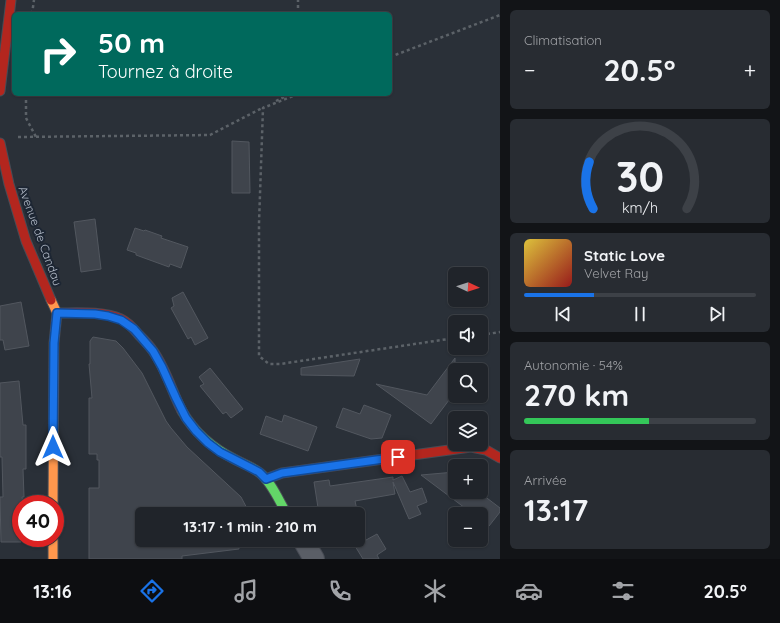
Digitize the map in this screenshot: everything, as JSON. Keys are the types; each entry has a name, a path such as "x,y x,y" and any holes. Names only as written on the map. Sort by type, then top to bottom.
{"street":[{"path":"0,91 11,0"},
{"name":"Avenue de Candau","path":"0,143 9,184 26,241 57,313 54,343 53,495"},
{"path":"57,313 95,314 108,316 121,320 134,329 153,351 186,418 196,431 220,452 259,472 266,479 283,507"},
{"path":"266,479 282,473 471,447 486,450 500,458"},
{"path":"53,547 53,559"},
{"path":"307,547 314,559"}],"path":[{"path":"32,12 34,0"},
{"path":"298,0 298,12"},
{"path":"392,56 500,15"},
{"path":"26,96 26,118 36,137"},
{"path":"14,137 210,134 286,96"},
{"path":"263,108 293,96"},
{"path":"263,108 259,223 259,356 268,364 280,364 448,339"},
{"path":"488,334 500,332"}],"building":[{"path":"232,141 249,142 250,193 232,193"},
{"path":"95,219 101,269 81,272 74,222"},
{"path":"135,228 162,236 161,238 188,247 181,268 170,264 169,267 136,255 136,253 127,250"},
{"path":"183,292 208,338 195,345 191,337 188,339 171,308 174,306 172,298"},
{"path":"21,302 29,346 5,350 3,340 0,340 0,306"},
{"path":"93,337 116,341 123,348 142,373 171,428 187,447 241,497 246,507 135,507 135,547 239,547 239,549 182,556 182,559 89,559 89,488 99,488 99,460 97,460 97,454 89,454 89,398 92,398 89,364 90,341"},
{"path":"360,359 354,376 301,375 301,368"},
{"path":"448,367 448,401 431,424 376,384 427,395"},
{"path":"210,368 243,409 231,418 226,412 223,414 200,386 204,384 199,377"},
{"path":"19,381 23,425 26,425 26,469 23,469 24,495 12,495 12,542 1,542 0,497 3,497 2,457 0,457 0,383"},
{"path":"364,405 391,415 382,438 371,439 336,427 343,408 360,414"},
{"path":"284,415 317,427 308,451 260,434 266,416 282,422"},
{"path":"448,473 448,495 421,475"},
{"path":"402,476 410,492 422,488 427,502 417,506 421,514 409,519 393,482 395,494 355,501 356,507 318,507 314,482 329,480 330,486 393,477 393,480"},
{"path":"453,499 488,499 500,508 500,512 489,526 488,507 464,507"},
{"path":"377,534 386,549 377,555 379,559 363,559 356,547 365,547 365,541"}],"traffic: fast":[{"path":"182,411 199,434 213,446 260,473 272,487 283,507"}],"traffic: slow":[{"path":"51,300 57,313 54,343 53,495"},
{"path":"53,547 53,559"}],"traffic: jam":[{"path":"0,91 11,0"},
{"path":"0,143 9,184 26,241 51,300"},
{"path":"57,313 81,313 114,316 126,322 133,328 158,358 182,411"},
{"path":"266,479 282,473 471,447 486,450 500,458"}],"route":[{"path":"53,447 54,343 57,313 95,314 121,320 134,329 153,351 186,418 196,431 220,452 259,472 266,479 282,473 398,457"}]}
